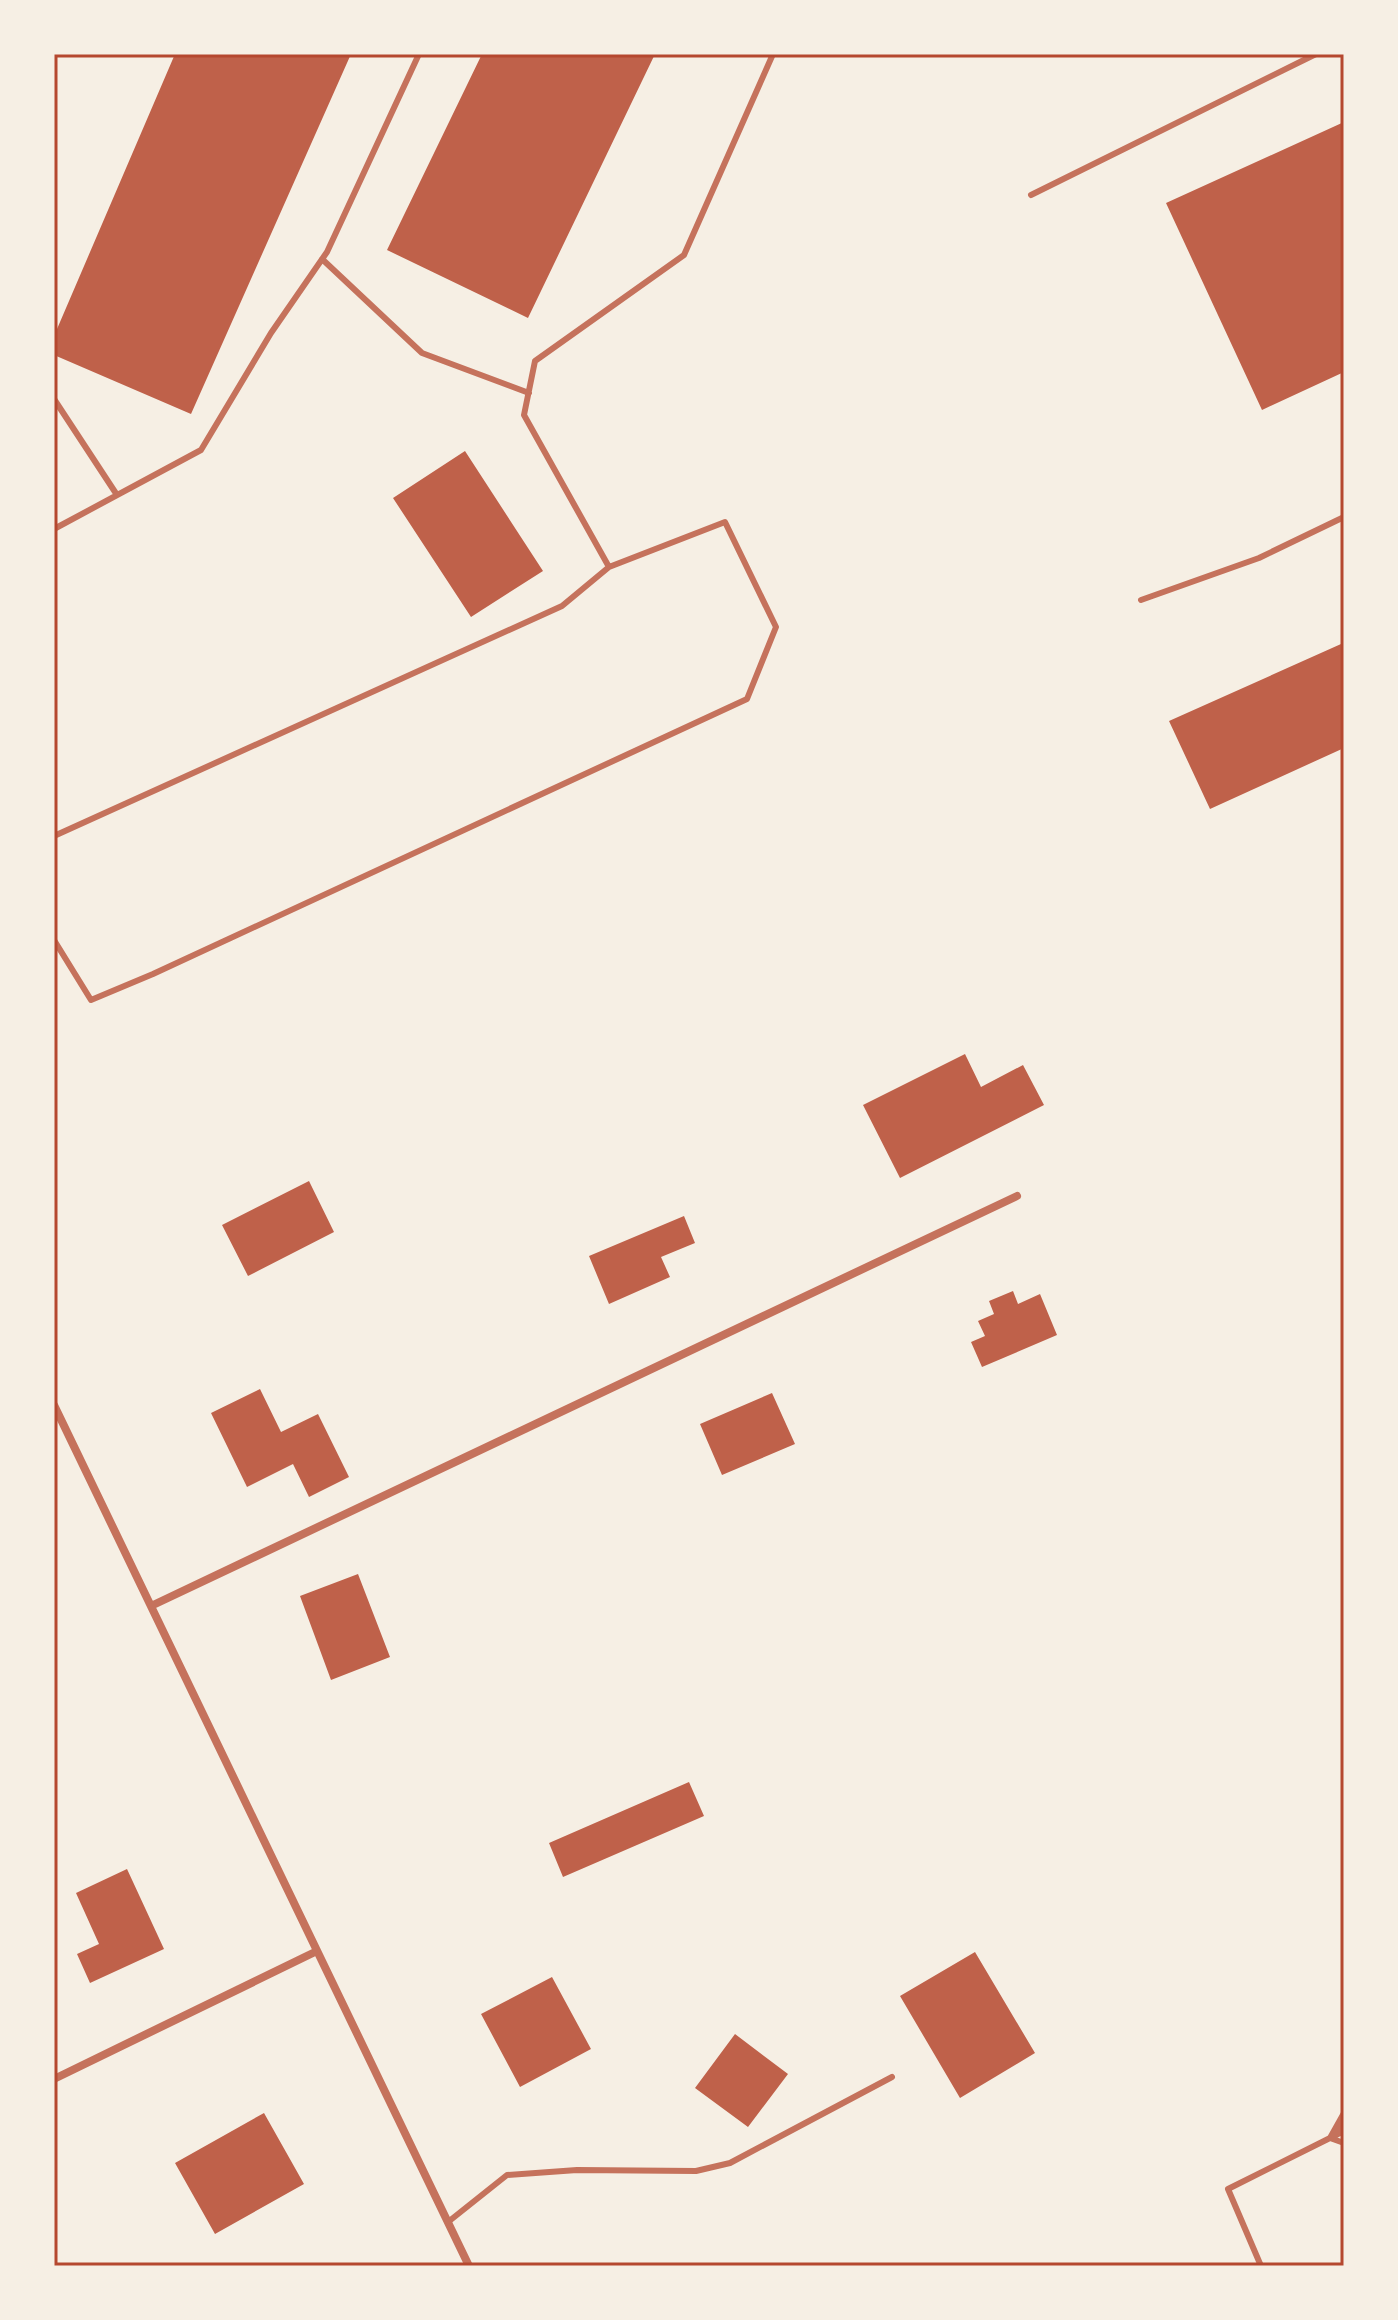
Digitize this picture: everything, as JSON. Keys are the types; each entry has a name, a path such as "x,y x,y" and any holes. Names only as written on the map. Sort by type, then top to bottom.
{"street":[{"path":"151,1606 1017,1196"},
{"path":"54,1405 469,2266"},
{"path":"54,2079 317,1951"}],"lane":[{"path":"54,529 201,450 271,333 322,259 419,54"},
{"path":"609,567 524,415 535,361 684,255 773,54"},
{"path":"1031,195 1316,54"},
{"path":"322,259 422,353 529,393"},
{"path":"54,399 117,495"},
{"path":"1141,600 1259,558 1344,517"},
{"path":"54,836 562,606 609,567 725,522 776,627 747,699 91,1000 54,940"},
{"path":"448,2222 507,2175 577,2170 696,2171 730,2163 892,2077"},
{"path":"1330,2138 1344,2113"},
{"path":"1261,2266 1228,2189 1330,2138 1344,2124"},
{"path":"1330,2138 1344,2137"}],"building":[{"path":"175,54 351,54 191,414 54,355 54,336"},
{"path":"482,54 655,54 528,318 387,250"},
{"path":"1344,122 1344,372 1262,410 1166,203"},
{"path":"465,451 543,571 471,617 393,498"},
{"path":"1341,644 1344,652 1344,748 1210,809 1169,721"},
{"path":"965,1054 981,1087 1023,1065 1044,1105 900,1178 863,1105"},
{"path":"309,1181 334,1232 248,1276 222,1225"},
{"path":"684,1216 695,1243 661,1257 670,1277 609,1304 589,1256"},
{"path":"1013,1291 1018,1304 1040,1294 1057,1335 982,1367 971,1342 985,1336 978,1321 994,1314 989,1301"},
{"path":"260,1389 281,1432 318,1414 349,1477 309,1497 293,1464 247,1487 211,1413"},
{"path":"772,1393 795,1444 722,1475 700,1424"},
{"path":"358,1574 390,1657 331,1680 300,1596"},
{"path":"689,1782 704,1816 563,1877 549,1843"},
{"path":"127,1869 164,1949 90,1983 77,1954 99,1944 76,1893"},
{"path":"975,1952 1035,2053 960,2098 900,1996"},
{"path":"552,1977 591,2049 520,2087 481,2014"},
{"path":"735,2034 788,2074 748,2127 695,2088"},
{"path":"264,2113 304,2184 215,2234 175,2163"}]}
